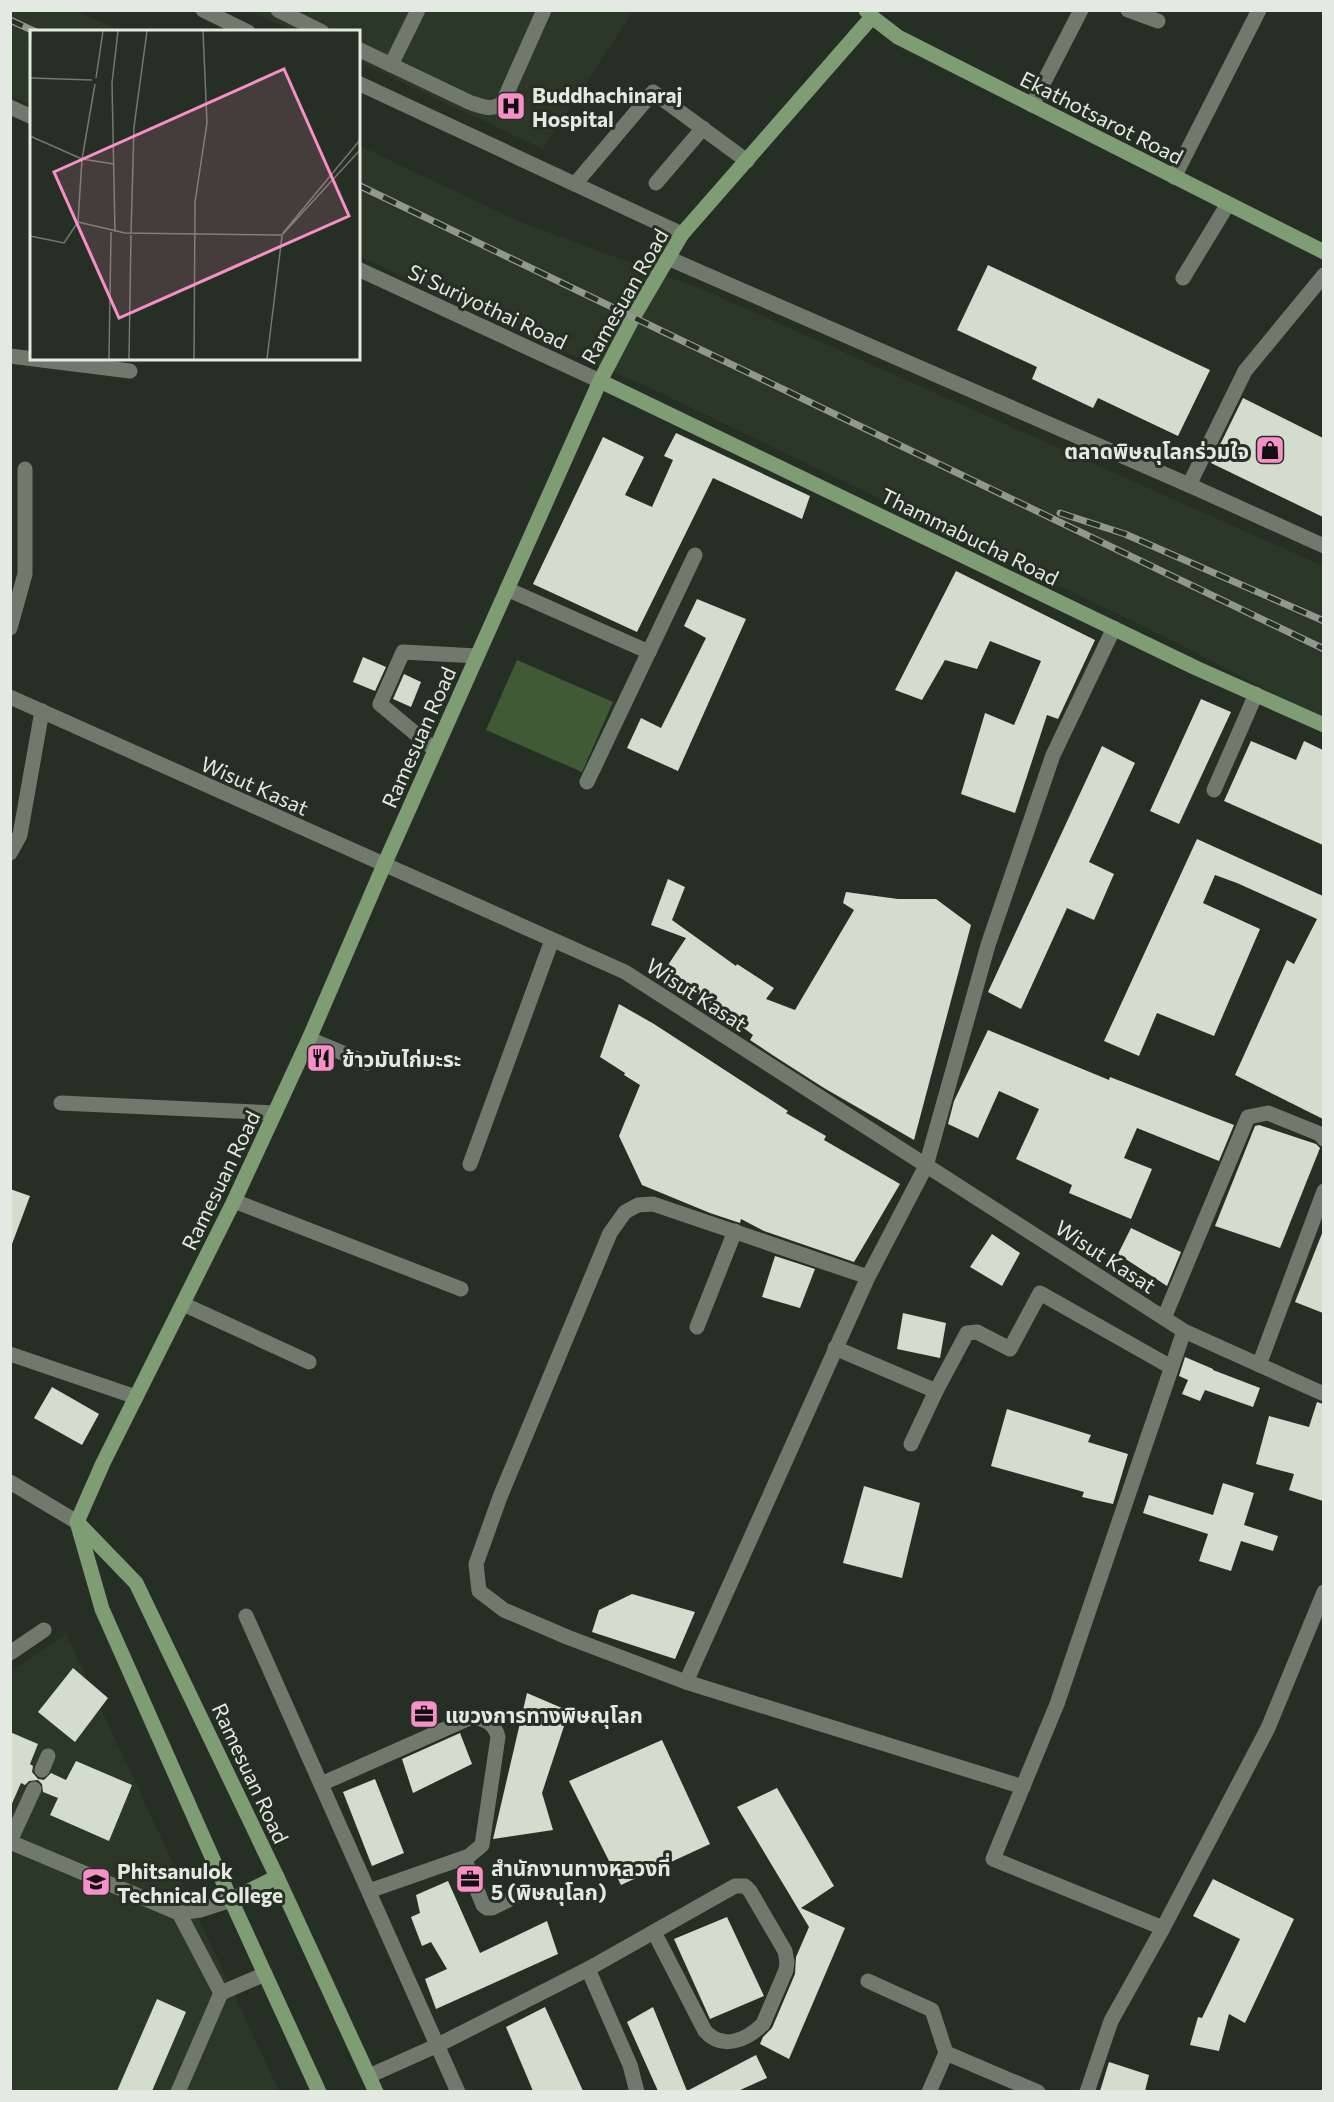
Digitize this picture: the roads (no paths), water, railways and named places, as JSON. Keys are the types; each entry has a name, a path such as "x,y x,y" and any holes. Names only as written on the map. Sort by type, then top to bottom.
{"main road":[{"name":"Ekathotsarot Road","path":"869,14 898,37 1323,252"},
{"name":"Ramesuan Road","path":"376,2091 277,1877 136,1583 77,1522 275,1113 600,381 634,316 682,234 747,161 869,14"},
{"name":"Thammabucha Road","path":"600,381 1114,628 1323,725"},
{"path":"77,1522 102,1608 231,1900 319,2091"},
{"path":"231,1900 277,1877"}],"street":[{"path":"203,10 244,30"},
{"path":"278,10 318,30"},
{"path":"391,65 418,10"},
{"path":"360,50 469,102 487,108 495,107 503,102 544,10"},
{"path":"1032,105 1081,10"},
{"path":"1128,10 1158,21"},
{"path":"1174,177 1259,10"},
{"path":"360,84 682,234"},
{"path":"575,184 653,92 747,161"},
{"path":"10,107 30,116"},
{"path":"656,183 703,128"},
{"path":"1183,278 1228,204"},
{"path":"668,258 1189,485 1323,546"},
{"name":"Si Suriyothai Road","path":"360,270 600,381"},
{"path":"1189,485 1245,371 1323,275"},
{"path":"10,356 30,359"},
{"path":"42,360 129,371"},
{"path":"10,628 25,574 25,469"},
{"path":"587,782 695,555"},
{"path":"507,589 649,652"},
{"path":"686,1682 868,1277 926,1166 988,945 1053,755 1114,628"},
{"path":"435,750 380,704 403,652 477,656"},
{"path":"1214,790 1256,694"},
{"name":"Wisut Kasat","path":"10,697 625,972 1184,1331 1323,1394"},
{"path":"10,854 20,835 42,711"},
{"path":"470,1164 552,940"},
{"path":"309,1039 367,1063"},
{"path":"61,1103 275,1113"},
{"path":"1164,1318 1248,1117 1268,1113 1320,1134 1323,1139"},
{"path":"1259,1365 1323,1191"},
{"path":"234,1201 461,1289"},
{"path":"868,1277 653,1204 638,1204 625,1212 610,1233 593,1271 500,1497 476,1564 479,1591 504,1610 567,1637 686,1682 1023,1787"},
{"path":"697,1327 735,1231"},
{"path":"911,1444 967,1333 977,1332 1010,1349 1040,1293 1171,1367"},
{"path":"183,1304 309,1362"},
{"path":"1163,1928 993,1858 1057,1704 1184,1331"},
{"path":"835,1348 936,1391"},
{"path":"10,1354 136,1397"},
{"path":"10,1482 77,1522"},
{"path":"1087,2091 1111,2020 1163,1928 1268,1728 1323,1592"},
{"path":"246,1616 458,2091"},
{"path":"10,1653 44,1630"},
{"path":"321,1784 472,1717 489,1722 496,1729 498,1737 482,1845 464,1858 369,1891"},
{"path":"34,1789 10,1842 178,1913 200,1910 231,1900"},
{"path":"464,1858 483,1905 487,1908 492,1908 518,1895"},
{"path":"369,2076 438,2045 588,1969 654,1932 735,1887 745,1886 750,1891 781,1944 788,1962 763,2024 757,2031 731,2042 722,2043 713,2040 705,2031 654,1932"},
{"path":"178,1913 221,1993"},
{"path":"588,1969 630,2065 637,2091"},
{"path":"178,2091 221,1993 265,1974"},
{"path":"868,1981 932,2010 946,2053 929,2091"},
{"path":"946,2053 1038,2091"}],"railway":[{"path":"10,20 32,30"},
{"path":"360,186 1324,649"},
{"path":"1060,513 1125,534 1324,621"}],"place":[{"name":"Buddhachinaraj Hospital","path":"511,106"},
{"name":"ตลาดพิษณุโลกร่วมใจ","path":"1270,450"},
{"name":"ข้าวมันไก่มะระ","path":"321,1058"},
{"name":"แขวงการทางพิษณุโลก","path":"424,1714"},
{"name":"สำนักงานทางหลวงที่ 5 (พิษณุโลก)","path":"470,1879"},
{"name":"Phitsanulok Technical College","path":"96,1882"}]}
